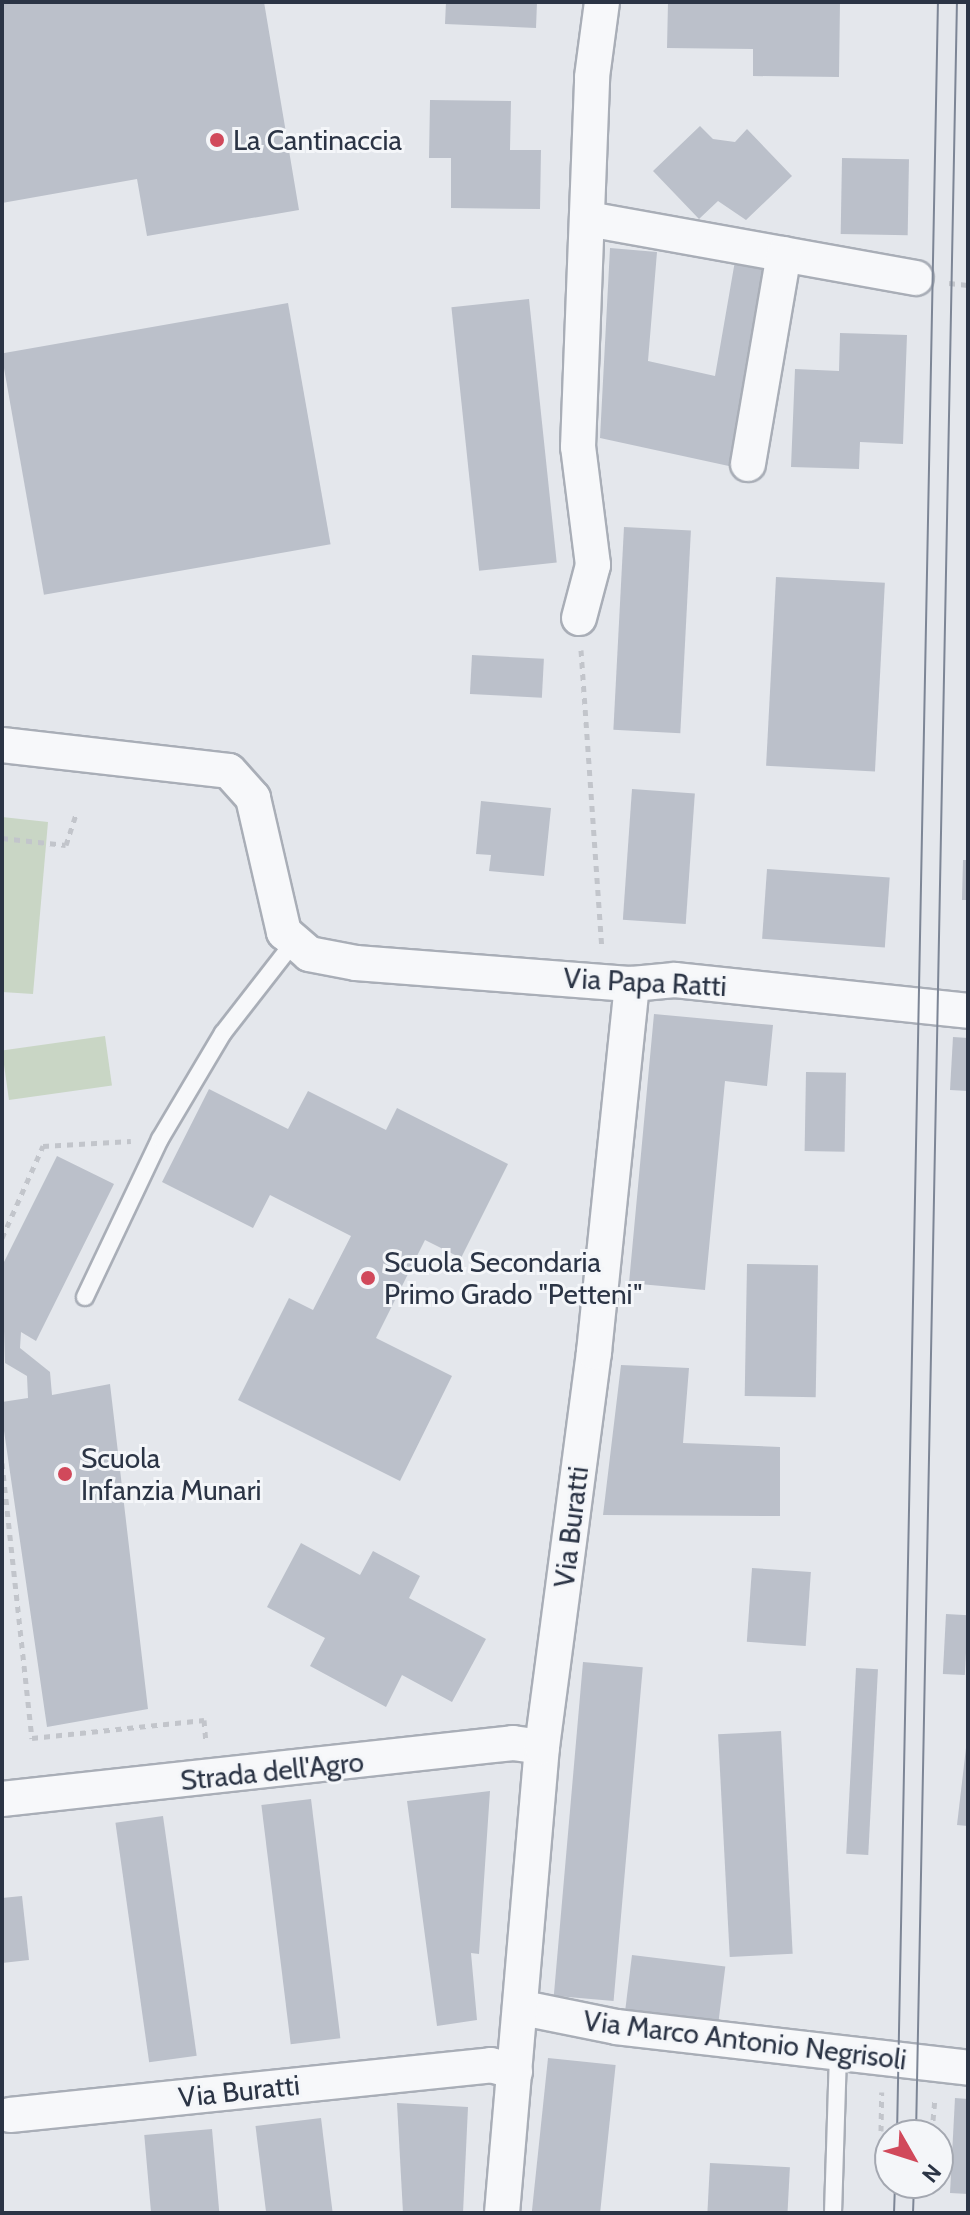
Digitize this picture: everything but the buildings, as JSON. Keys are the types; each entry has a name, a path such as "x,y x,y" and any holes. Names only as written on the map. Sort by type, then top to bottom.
{"street":[{"path":"579,618 593,565 578,447 592,77 602,2"},
{"path":"588,219 916,278"},
{"path":"748,464 784,254"},
{"path":"2,745 237,776 253,798 284,932 308,950"},
{"name":"Via Papa Ratti","path":"308,950 618,982 675,980 968,1011"},
{"name":"Via Buratti","path":"502,2213 523,2008 542,1747 594,1352 618,982"},
{"name":"Strada dell'Agro","path":"2,1797 209,1778 513,1743 542,1747"},
{"name":"Via Marco Antonio Negrisoli","path":"523,2008 616,2027 968,2068"},
{"name":"Via Buratti","path":"10,2115 491,2065 515,2072"}],"lane":[{"path":"85,1297 160,1139 223,1033 308,950"},
{"path":"833,2213 838,2054"}],"path":[{"path":"579,618 618,982"},
{"path":"2,838 66,845 76,815"},
{"path":"2,1238 43,1146 160,1139"},
{"path":"2,1463 32,1738 204,1720 209,1778"},
{"path":"881,2119 882,2097"},
{"path":"933,2119 935,2099"}],"green space":[{"path":"2,817 48,822 33,994 2,992"},
{"path":"105,1036 112,1086 9,1100 2,1050"}],"tram line":[{"path":"897,2119 938,2"},
{"path":"916,2119 957,2"},
{"path":"894,2199 894,2213"},
{"path":"913,2199 913,2213"}],"place":[{"name":"La Cantinaccia","path":"217,140"},
{"name":"Scuola Secondaria Primo Grado \"Petteni\"","path":"368,1278"},
{"name":"Scuola Infanzia Munari","path":"65,1474"}]}
